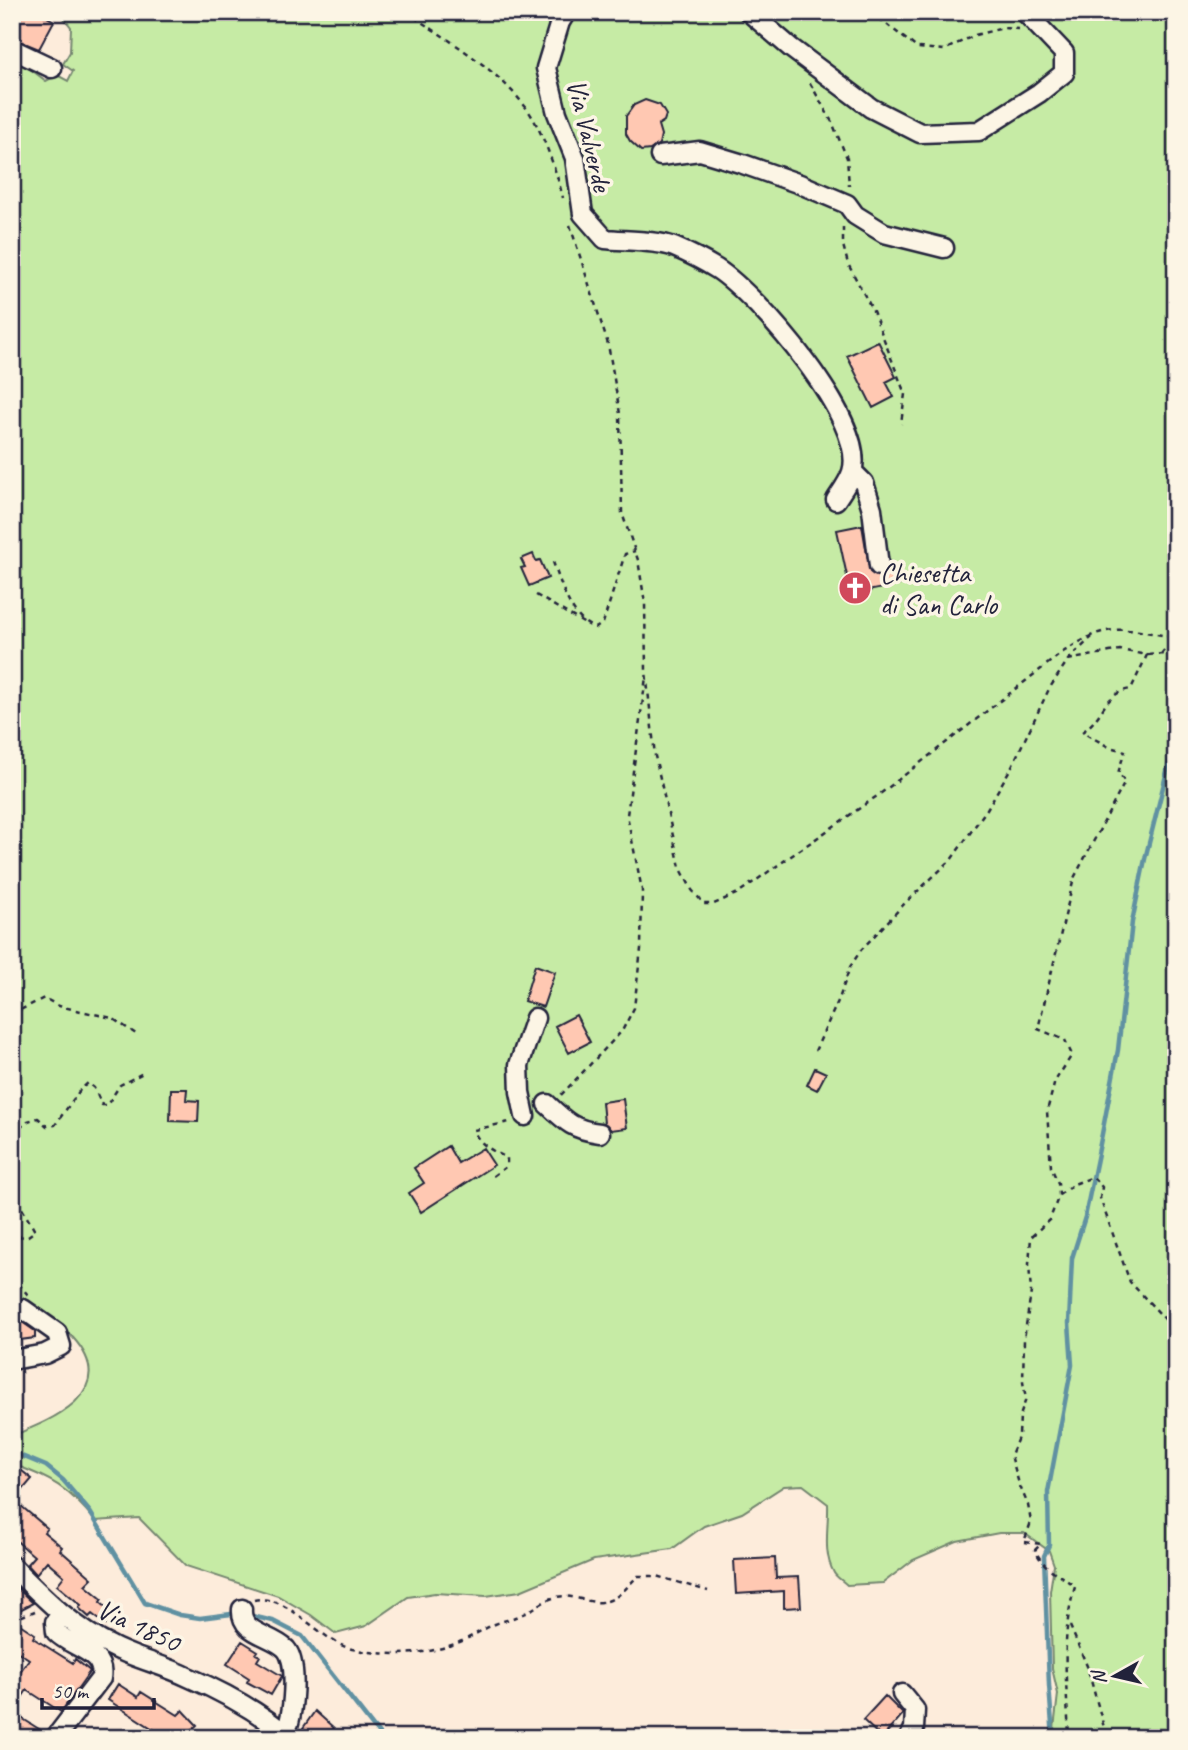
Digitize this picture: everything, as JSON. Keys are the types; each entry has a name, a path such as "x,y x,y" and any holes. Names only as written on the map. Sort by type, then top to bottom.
{"street":[{"name":"Via Valverde","path":"566,12 560,22 546,68 557,113 575,158 575,216 605,239 671,246 718,270 767,313 802,356 845,425 852,450 853,472"},
{"path":"750,12 791,48 871,108 920,133 979,131 1064,74 1064,52 1024,12"},
{"path":"12,49 52,68"},
{"path":"660,156 700,151 743,164 847,204 855,215 884,233 944,248"},
{"path":"836,500 853,472 864,483 872,509 879,566"},
{"path":"525,1116 520,1092 519,1065 535,1018"},
{"path":"547,1104 562,1118 582,1130 600,1133"},
{"path":"12,1360 46,1354 61,1346 57,1333 23,1309"},
{"name":"Via 1850","path":"12,1566 81,1629 114,1648 188,1676 242,1705 288,1736"},
{"path":"55,1738 90,1695 103,1670 97,1658 56,1632 57,1609"},
{"path":"242,1613 245,1625 284,1647 290,1655 294,1690 288,1736"},
{"path":"902,1694 915,1710 914,1729 909,1738"}],"path":[{"path":"406,13 432,15 435,12"},
{"path":"871,12 917,48 944,50 975,35 1003,27 1044,30"},
{"path":"406,13 483,64 528,109 575,216 587,278 610,356 620,414 622,513 635,551 645,603 646,671 655,756 680,867 692,890 704,904 714,904 738,893 880,794 1055,656 1095,634 1133,630 1176,638"},
{"path":"536,595 588,626 596,628 603,623 625,554 635,551"},
{"path":"553,562 575,611 588,626"},
{"path":"815,1051 839,999 850,967 861,950 905,903 951,860 987,809 1012,766 1049,689 1068,660 1095,634"},
{"path":"1161,654 1176,643"},
{"path":"1068,660 1120,650 1176,657"},
{"path":"1069,1738 1065,1681 1070,1602 1075,1587 1060,1574 1042,1566 1035,1550 1041,1544 1024,1542 1031,1522 1011,1455 1019,1435 1020,1416 1026,1399 1023,1382 1024,1339 1031,1292 1028,1265 1031,1237 1051,1219 1059,1195 1058,1183 1051,1167 1047,1111 1055,1081 1072,1055 1065,1040 1038,1029 1074,878 1125,782 1118,773 1125,751 1109,747 1082,732 1095,722 1108,699 1120,691 1131,689 1147,655"},
{"path":"547,1104 559,1096 622,1031 634,1008 641,949 642,890 627,815 646,671"},
{"path":"12,1014 44,998 59,1006 112,1018 136,1034"},
{"path":"12,1135 28,1121 38,1118 47,1126 55,1125 88,1083 94,1088 102,1105 107,1105 120,1085 145,1072"},
{"path":"493,1176 507,1166 507,1158 480,1141 474,1130 525,1116"},
{"path":"1059,1195 1074,1184 1093,1177 1102,1186 1100,1198 1130,1282 1176,1331"},
{"path":"12,1191 35,1230 28,1236 16,1237 12,1244"},
{"path":"242,1613 247,1601 260,1599 281,1604 336,1644 352,1649 398,1655 428,1652 460,1642 553,1598 570,1595 607,1602 620,1594 638,1576 656,1576 708,1591"},
{"path":"12,1620 57,1609"},
{"path":"1069,1623 1087,1665 1103,1724 1111,1738"}],"green space":[{"path":"59,12 1176,12 1176,1738 1053,1738 1058,1694 1052,1668 1050,1591 1054,1565 1049,1551 1024,1533 999,1533 957,1541 913,1560 883,1583 847,1585 830,1565 827,1539 828,1504 803,1485 784,1486 742,1513 704,1526 672,1549 594,1560 520,1591 486,1596 435,1593 408,1597 366,1626 336,1634 311,1615 278,1596 186,1566 139,1518 95,1521 77,1500 58,1485 12,1464 12,1436 37,1426 75,1402 87,1385 89,1369 84,1353 59,1324 12,1294 12,55 46,81 57,75 68,81 73,71 63,64 70,52 71,27"}],"building":[{"path":"12,12 38,12 54,21 39,49 12,38"},
{"path":"645,100 660,105 666,115 664,121 658,125 661,135 659,144 650,150 641,151 626,134 626,116 634,105"},
{"path":"878,341 896,377 886,382 894,397 873,408 847,356"},
{"path":"862,525 870,572 880,577 896,569 899,585 862,592 863,597 852,599 837,530"},
{"path":"533,554 536,561 540,560 548,578 529,586 521,568 525,567 521,559"},
{"path":"535,965 555,972 543,1007 524,1001"},
{"path":"576,1015 590,1042 569,1053 555,1026"},
{"path":"815,1068 826,1073 817,1090 807,1085"},
{"path":"171,1089 187,1089 186,1100 199,1101 198,1122 170,1121"},
{"path":"623,1099 627,1128 611,1130 604,1123 602,1102"},
{"path":"448,1146 458,1163 483,1148 494,1165 421,1212 409,1193 424,1183 414,1168"},
{"path":"19,1320 35,1331 35,1338 12,1341 12,1321"},
{"path":"12,1463 32,1479 14,1500 47,1528 44,1532 62,1547 60,1550 92,1578 85,1585 102,1599 100,1602 115,1615 106,1625 92,1614 89,1617 79,1608 81,1605 57,1585 64,1576 47,1561 36,1574 27,1564 34,1556 12,1537"},
{"path":"775,1558 776,1578 799,1577 801,1607 784,1608 784,1591 736,1594 734,1560"},
{"path":"17,1588 33,1603 12,1614 12,1591"},
{"path":"12,1619 35,1634 33,1638 73,1663 75,1659 90,1671 61,1712 27,1690 12,1712 12,1683 29,1659 12,1648 17,1641 12,1637"},
{"path":"242,1641 258,1651 256,1654 260,1656 257,1661 282,1676 271,1695 247,1682 249,1678 227,1664"},
{"path":"118,1684 138,1697 141,1692 178,1715 183,1710 197,1725 183,1738 149,1738 156,1731 108,1700"},
{"path":"885,1696 903,1714 882,1738 863,1720"},
{"path":"315,1711 334,1728 326,1738 316,1738 303,1728"},
{"path":"12,1712 39,1729 34,1738 12,1738"}],"waterway":[{"path":"1053,1738 1044,1556 1049,1545 1048,1492 1072,1365 1069,1323 1072,1258 1085,1217 1102,1134 1118,1050 1132,922 1171,755 1176,714"},
{"path":"12,1452 46,1466 63,1480 90,1512 145,1603 180,1615 200,1618 239,1613"},
{"path":"248,1615 273,1621 302,1636 382,1738"}],"place":[{"name":"Chiesetta di San Carlo","path":"855,588"}]}
